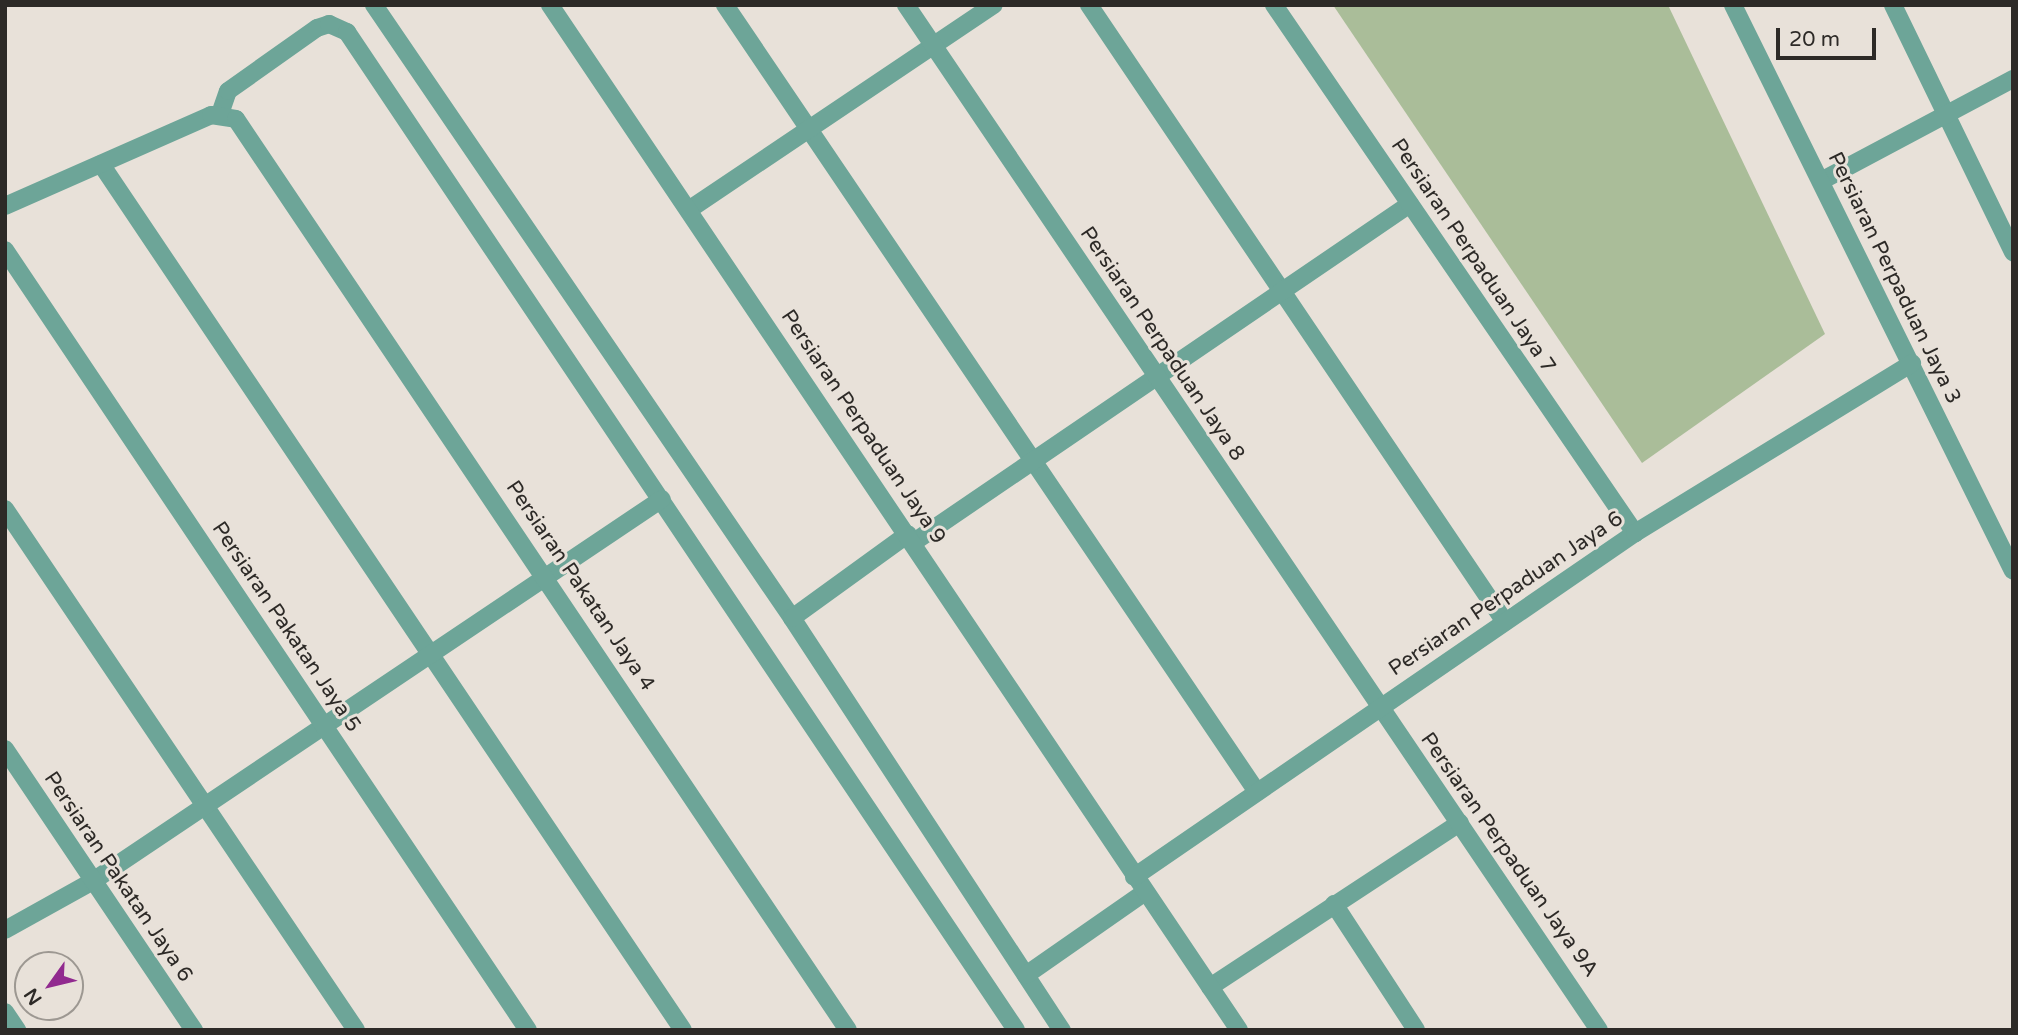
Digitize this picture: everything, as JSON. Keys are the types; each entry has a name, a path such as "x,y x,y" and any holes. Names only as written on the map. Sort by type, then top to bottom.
{"street":[{"path":"374,5 792,618 1062,1030"},
{"name":"Persiaran Perpaduan Jaya 9","path":"550,5 911,538 1134,877"},
{"path":"725,5 1257,792"},
{"name":"Persiaran Perpaduan Jaya 8","path":"906,5 1378,709"},
{"path":"690,209 993,5"},
{"path":"1089,5 1505,622"},
{"name":"Persiaran Perpaduan Jaya 7","path":"1274,5 1634,533"},
{"name":"Persiaran Perpaduan Jaya 3","path":"1733,5 2013,571"},
{"path":"1893,5 2013,252"},
{"path":"5,206 220,114 228,91 317,29 329,24 347,32 1016,1030"},
{"path":"1821,181 2013,79"},
{"name":"Persiaran Pakatan Jaya 4","path":"220,114 236,118 272,169 848,1030"},
{"path":"101,164 434,654 683,1030"},
{"path":"792,618 1033,461 1410,204"},
{"name":"Persiaran Pakatan Jaya 5","path":"5,250 528,1030"},
{"name":"Persiaran Perpaduan Jaya 6","path":"1134,877 1634,533 1912,363"},
{"path":"5,930 93,881 662,499"},
{"path":"5,509 356,1030"},
{"name":"Persiaran Perpaduan Jaya 9A","path":"1378,709 1460,823 1599,1030"},
{"name":"Persiaran Pakatan Jaya 6","path":"5,749 194,1030"},
{"path":"1210,986 1460,823"},
{"path":"1134,877 1239,1030"},
{"path":"1026,975 1145,892"},
{"path":"1334,904 1416,1030"},
{"path":"5,1012 17,1030"}],"green space":[{"path":"1333,5 1668,5 1825,334 1642,463"}]}
